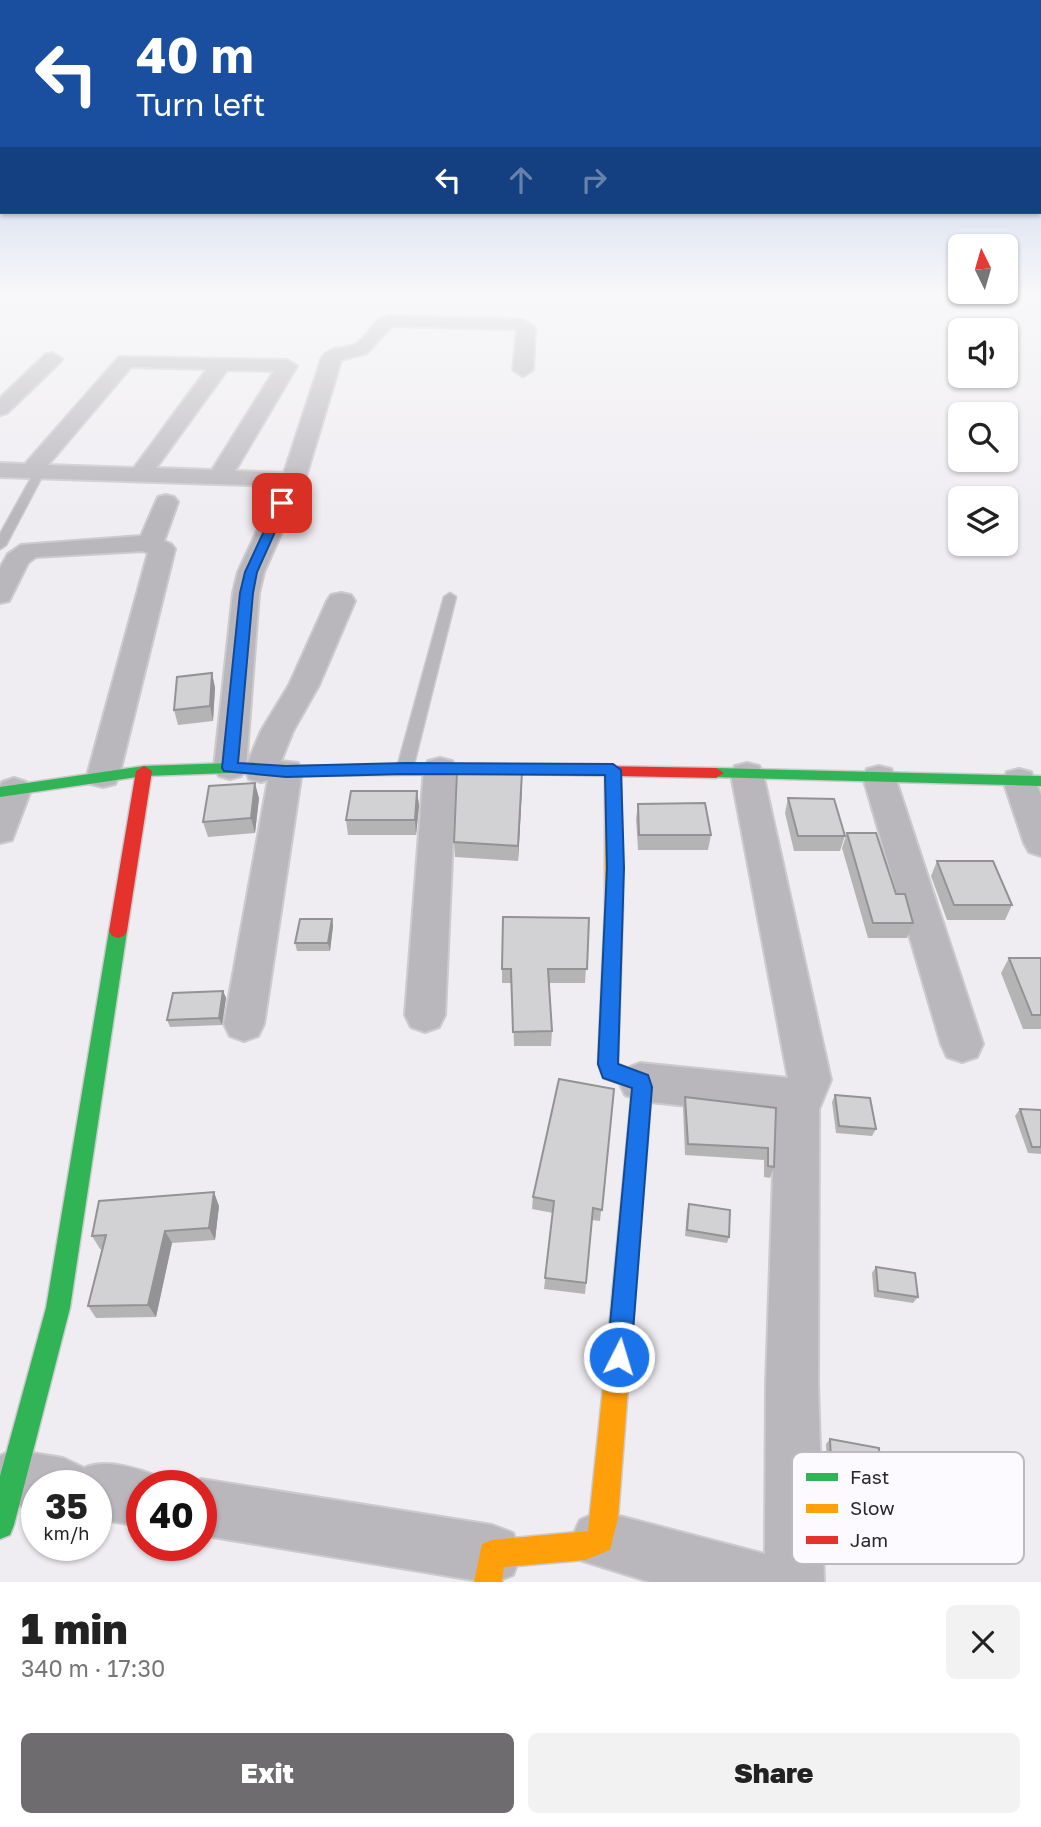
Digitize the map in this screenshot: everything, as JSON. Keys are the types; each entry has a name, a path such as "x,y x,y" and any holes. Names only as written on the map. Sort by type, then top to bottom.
{"street":[{"path":"0,409 44,367"},
{"path":"35,471 121,367"},
{"path":"141,474 220,367"},
{"path":"219,478 286,367"},
{"path":"230,768 248,582 293,480 329,367"},
{"path":"0,470 293,480"},
{"path":"152,543 166,502"},
{"path":"0,595 17,559 30,550 152,543 162,549 103,776"},
{"path":"244,1024 277,731 304,685 341,601"},
{"path":"0,831 7,791 144,771 230,768 273,771 405,768 613,770 1030,780 1041,843"},
{"path":"425,1015 440,769"},
{"path":"613,770 615,868 608,1064 610,1072 640,1082 797,1098 805,1094 810,1080 747,774"},
{"path":"30,1470 144,771"},
{"path":"879,777 962,1045"},
{"path":"600,1540 608,1491 640,1082"},
{"path":"793,1452 797,1098"},
{"path":"217,1510 490,1568 585,1546 600,1540 762,1582"},
{"path":"794,1564 794,1582"}],"lane":[{"path":"0,545 35,471"},
{"path":"405,768 450,597"}],"building":[{"path":"212,673 210,706 174,710 177,677"},
{"path":"457,770 522,772 518,846 454,842"},
{"path":"255,783 251,818 203,822 209,786"},
{"path":"351,791 417,791 415,820 346,820"},
{"path":"788,798 834,799 845,836 798,836"},
{"path":"705,803 711,835 639,835 638,804"},
{"path":"847,833 876,833 896,894 905,894 913,923 873,923"},
{"path":"937,861 993,861 1012,905 954,905"},
{"path":"503,917 589,918 587,969 548,969 552,1031 513,1032 511,969 502,969"},
{"path":"300,919 332,919 328,943 295,943"},
{"path":"1009,958 1041,958 1041,1015 1032,1015"},
{"path":"223,991 219,1018 167,1020 173,993"},
{"path":"559,1079 614,1089 602,1210 593,1208 586,1283 545,1278 554,1201 533,1197"},
{"path":"835,1095 870,1098 876,1129 839,1126"},
{"path":"685,1097 776,1108 774,1167 768,1166 768,1148 688,1144"},
{"path":"1020,1109 1041,1110 1041,1147 1032,1147"},
{"path":"214,1192 209,1228 165,1231 148,1305 88,1306 106,1235 92,1236 99,1201"},
{"path":"689,1204 730,1210 729,1237 687,1230"},
{"path":"876,1267 915,1273 918,1297 878,1291"},
{"path":"830,1439 879,1448 879,1452 831,1452"}],"traffic: fast":[{"path":"0,792 144,771 230,768 286,771 483,769"},
{"path":"716,773 1041,781"},
{"path":"614,906 608,1064 610,1072 640,1082 642,1087 619,1349"},
{"path":"0,1525 58,1308 118,931"}],"traffic: slow":[{"path":"613,770 614,906"},
{"path":"488,1582 492,1554 585,1546 600,1540 605,1518 619,1349"}],"traffic: jam":[{"path":"483,769 716,773"},
{"path":"118,931 144,771"}],"route":[{"path":"282,503 251,572 246,593 230,768 261,771 405,768 613,770 615,868 608,1064 610,1072 635,1079 642,1087 619,1357"}]}
